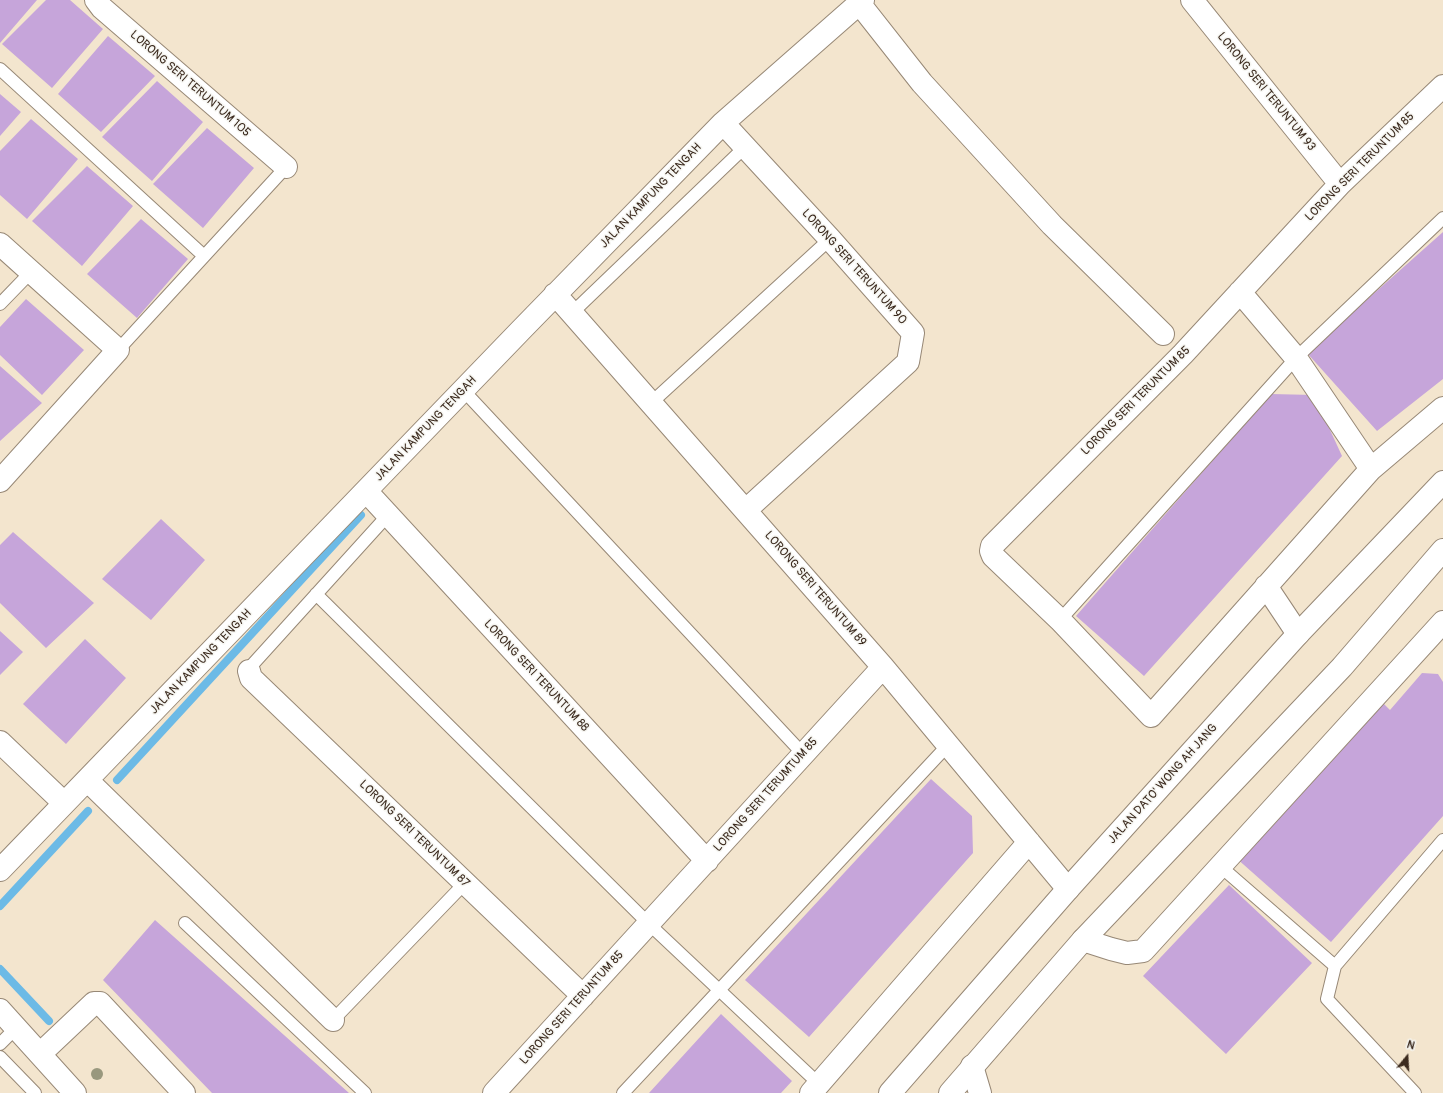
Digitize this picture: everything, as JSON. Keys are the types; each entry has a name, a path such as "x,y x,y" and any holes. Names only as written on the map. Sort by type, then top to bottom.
{"street":[{"name":"LORONG SERI TERUNTUM 105","path":"96,0 108,13 286,167"},
{"name":"LORONG SERI TERUNTUM 93","path":"1192,0 1340,184"},
{"name":"JALAN KAMPUNG TENGAH","path":"0,870 555,294 723,123 861,2"},
{"path":"861,2 922,83 1052,225 1163,334"},
{"name":"LORONG SERI TERUNTUM 85","path":"1266,586 1151,716 1060,620 993,556 991,550 992,546 1183,354 1340,184 1443,86"},
{"name":"LORONG SERI TERUNTUM 90","path":"723,123 830,239 913,333 908,362 746,510"},
{"path":"0,244 118,350 0,481"},
{"path":"1240,292 1296,358 1371,469"},
{"name":"LORONG SERI TERUNTUM 89","path":"555,294 884,667 1068,890"},
{"path":"1298,634 1266,586 1371,469 1443,408"},
{"name":"JALAN DATO' WONG AH JANG","path":"890,1093 1068,890 1298,634 1443,482"},
{"name":"LORONG SERI TERUNTUM 88","path":"366,491 707,861"},
{"path":"950,1093 1083,940 1342,667 1443,550"},
{"path":"1083,940 1127,953 1143,951 1443,622"},
{"name":"LORONG SERI TERUMTUM 85","path":"649,924 884,667"},
{"name":"LORONG SERI TERUNTUM 87","path":"249,671 251,678 583,996"},
{"path":"0,742 64,803"},
{"path":"87,780 333,1020"},
{"path":"815,1088 1029,842"},
{"name":"LORONG SERI TERUNTUM 85","path":"494,1093 649,924"},
{"path":"40,1054 94,1003 100,1003 184,1093"},
{"path":"0,1010 75,1093"},
{"path":"972,1066 980,1093"}],"lane":[{"path":"0,69 204,256"},
{"path":"572,312 745,147"},
{"path":"118,350 286,167"},
{"path":"1060,620 1296,358 1443,218"},
{"path":"652,403 830,239"},
{"path":"0,304 31,272"},
{"path":"463,390 804,755"},
{"path":"249,671 253,664 388,515"},
{"path":"316,594 649,924 719,990 815,1088"},
{"path":"623,1093 948,745"},
{"path":"1415,1093 1327,999 1335,966 1443,840"},
{"path":"1220,866 1335,966"},
{"path":"333,1020 464,883"},
{"path":"185,923 365,1093"},
{"path":"0,1044 16,1028"},
{"path":"0,1056 35,1093"}],"building":[{"path":"0,0 37,0 0,43"},
{"path":"46,0 70,0 103,29 52,88 2,44"},
{"path":"108,36 155,76 101,132 58,94"},
{"path":"157,81 203,122 152,181 102,137"},
{"path":"0,94 21,112 0,136"},
{"path":"31,119 78,159 27,219 0,195 0,151"},
{"path":"207,128 254,168 203,228 153,184"},
{"path":"87,166 133,206 82,266 32,221"},
{"path":"141,219 188,259 137,318 87,274"},
{"path":"1443,232 1443,379 1377,431 1307,353"},
{"path":"26,299 84,350 42,395 0,355 0,327"},
{"path":"0,366 42,403 0,441"},
{"path":"1271,394 1314,395 1342,456 1144,676 1076,616"},
{"path":"161,519 205,560 151,620 102,579"},
{"path":"13,532 94,603 46,648 0,603 0,545"},
{"path":"0,631 23,652 0,675"},
{"path":"85,639 126,678 66,744 23,704"},
{"path":"1422,673 1438,674 1443,682 1443,816 1331,942 1235,857 1373,702 1384,704 1390,710"},
{"path":"931,779 972,816 973,853 809,1037 745,980"},
{"path":"1229,885 1312,963 1226,1054 1143,976"},
{"path":"155,920 349,1093 212,1093 103,980"},
{"path":"721,1014 792,1081 781,1093 649,1093"}],"waterway":[{"path":"117,780 361,515"},
{"path":"0,906 88,811"},
{"path":"0,969 49,1021"}]}
